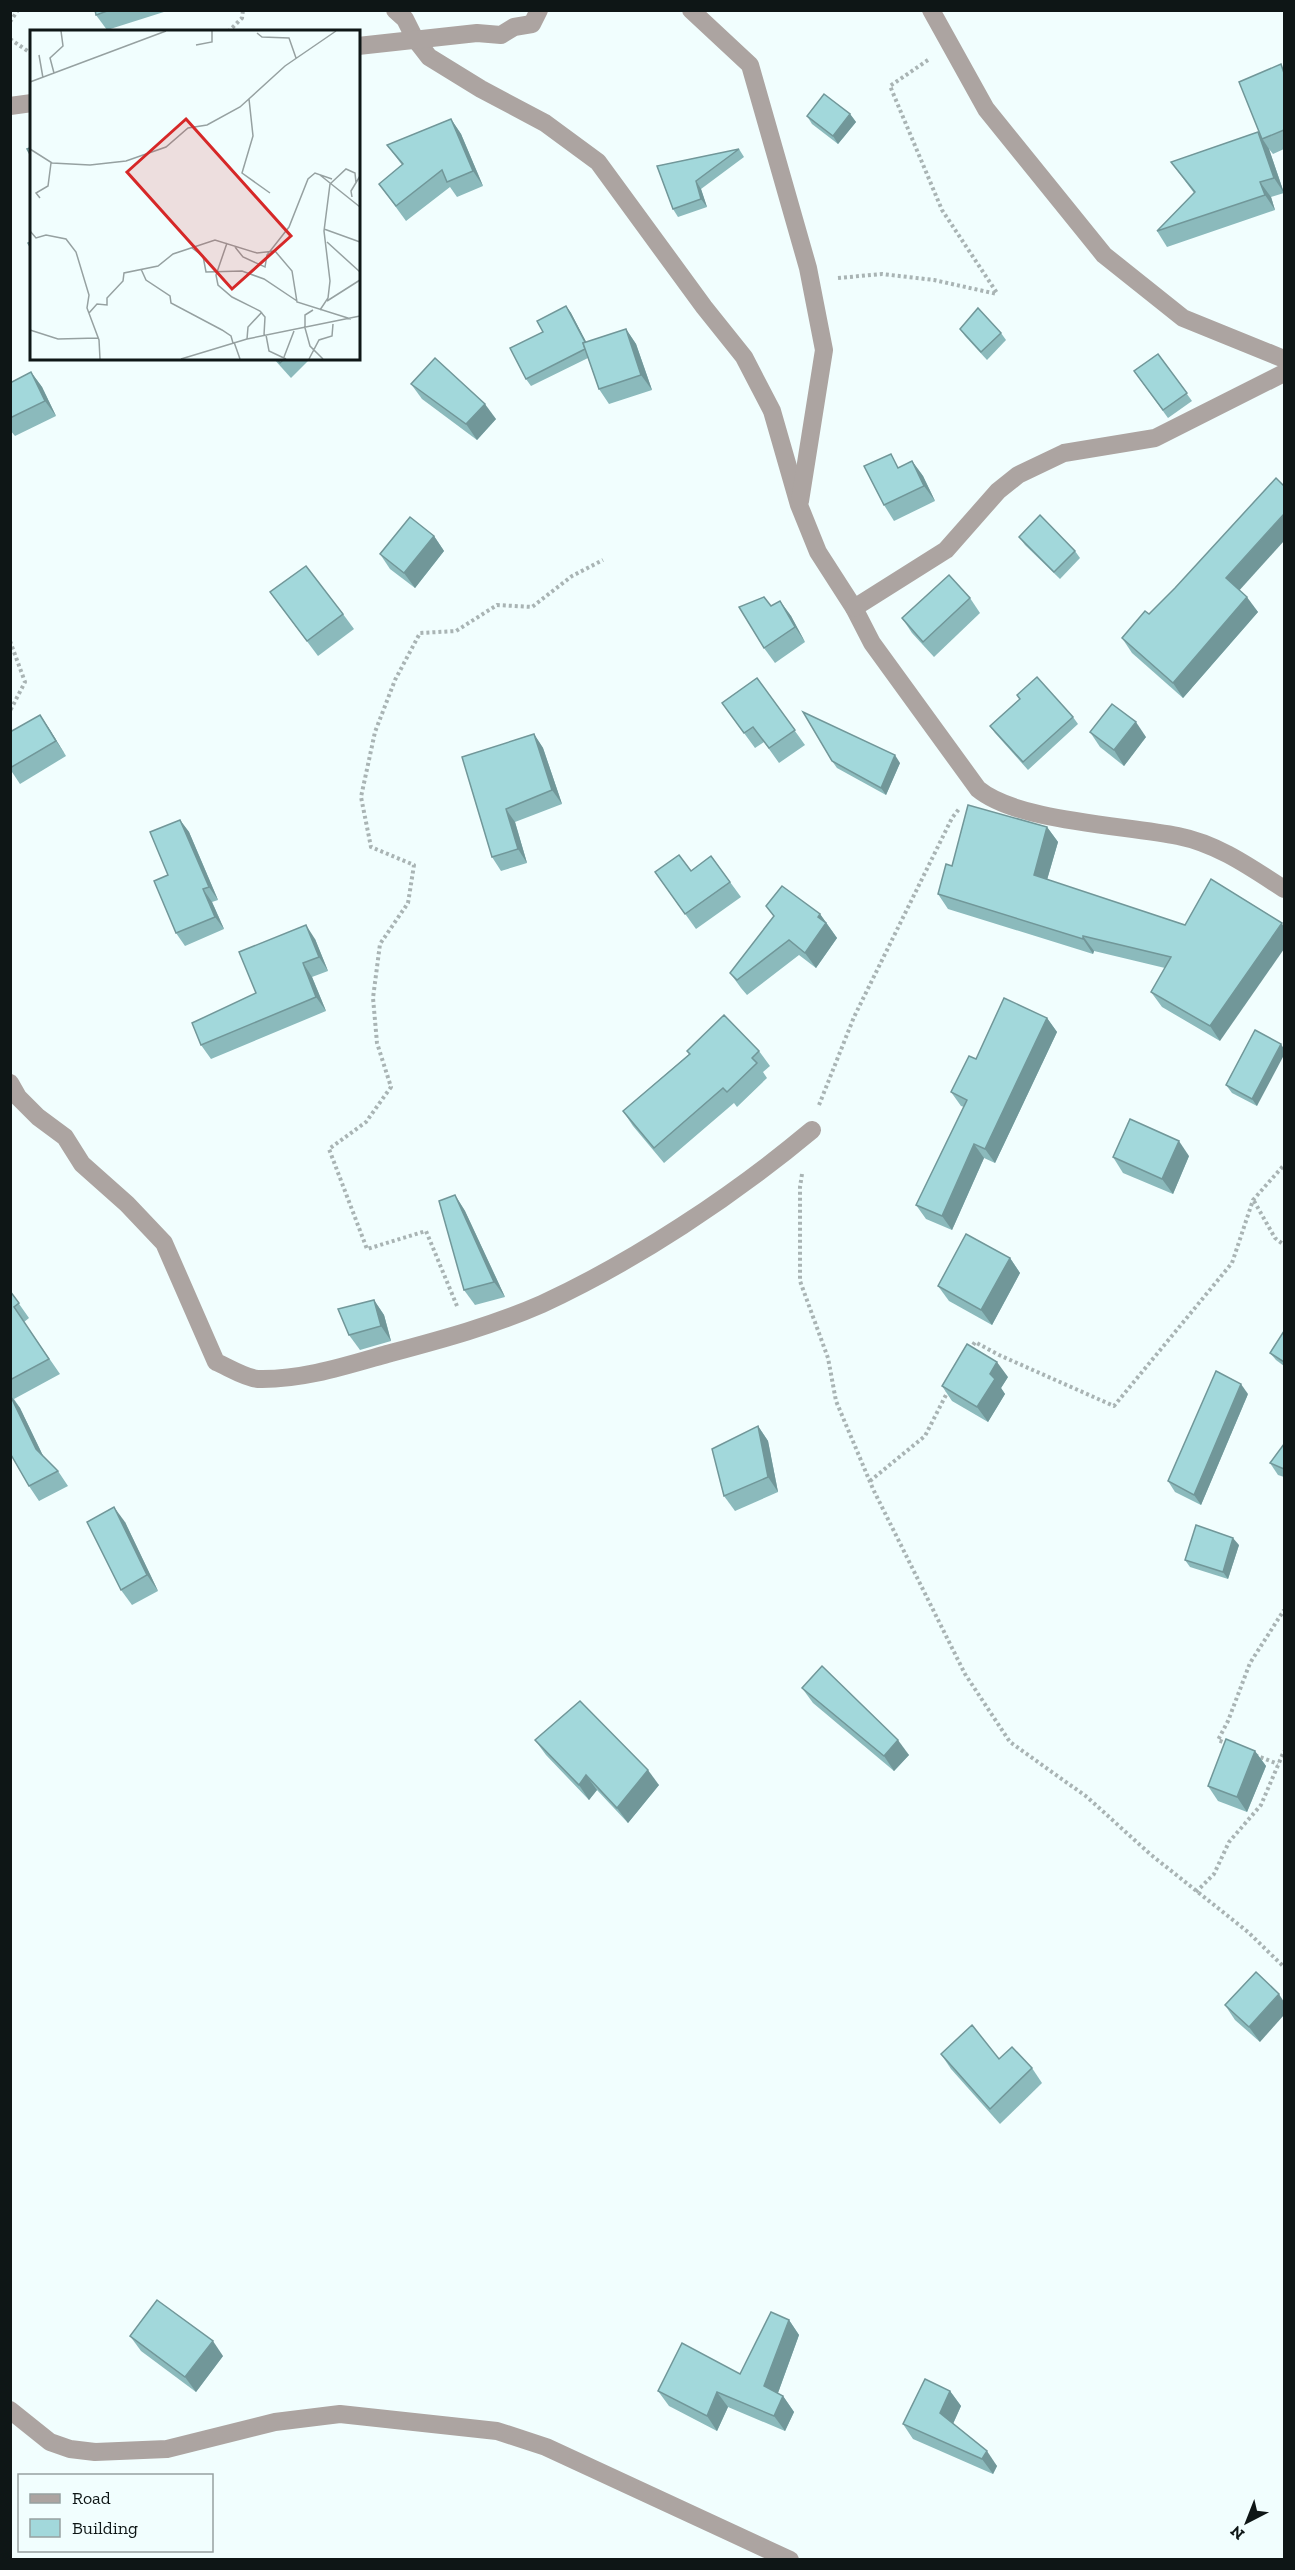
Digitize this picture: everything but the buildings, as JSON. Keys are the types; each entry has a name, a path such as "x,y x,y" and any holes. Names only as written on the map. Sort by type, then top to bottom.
{"street":[{"path":"395,10 405,19 415,39 429,57 481,89 545,123 598,162 704,308 744,357 772,411 799,505 818,552 854,608 872,643 978,789 990,798 1005,804 1065,819 1179,836 1220,848 1284,889"},
{"path":"360,46 477,33 501,35 514,27 532,24 539,10"},
{"path":"691,10 750,65 808,268 824,350 799,505"},
{"path":"931,10 986,109 1104,255 1183,318 1284,359"},
{"path":"10,106 30,103"},
{"path":"854,608 946,550 998,491 1018,475 1064,453 1155,438 1284,373"},
{"path":"10,1083 18,1097 38,1117 65,1137 82,1164 127,1204 164,1243 216,1362 256,1379 315,1374 468,1332 541,1304 604,1272 701,1213 772,1163 812,1130"},
{"path":"10,2410 50,2442 70,2449 95,2452 168,2449 275,2422 340,2414 497,2431 546,2446 790,2559"}],"path":[{"path":"10,22 18,10"},
{"path":"230,30 242,18 243,10"},
{"path":"10,39 30,53"},
{"path":"830,278 882,274 934,280 997,294 942,210 890,86 950,45"},
{"path":"10,512 10,523"},
{"path":"468,1332 426,1231 367,1249 329,1149 366,1122 391,1086 377,1043 373,998 380,944 408,903 414,865 371,847 362,797 375,732 395,680 420,633 456,631 497,605 532,607 572,576 603,560"},
{"path":"10,641 26,682 10,711"},
{"path":"978,789 952,818 854,1017 823,1094 812,1130 800,1187 800,1281 828,1358 836,1401 870,1481 965,1674 1011,1742 1087,1797 1196,1892 1248,1932 1284,1967"},
{"path":"970,1352 975,1342 1114,1406 1232,1263 1253,1200 1284,1165"},
{"path":"1253,1200 1275,1238 1284,1245"},
{"path":"870,1481 925,1436 953,1382"},
{"path":"1238,1748 1218,1740 1228,1721 1250,1663 1284,1610"},
{"path":"1196,1892 1214,1874 1229,1842 1261,1804 1284,1751"},
{"path":"1248,1752 1278,1764"}]}
